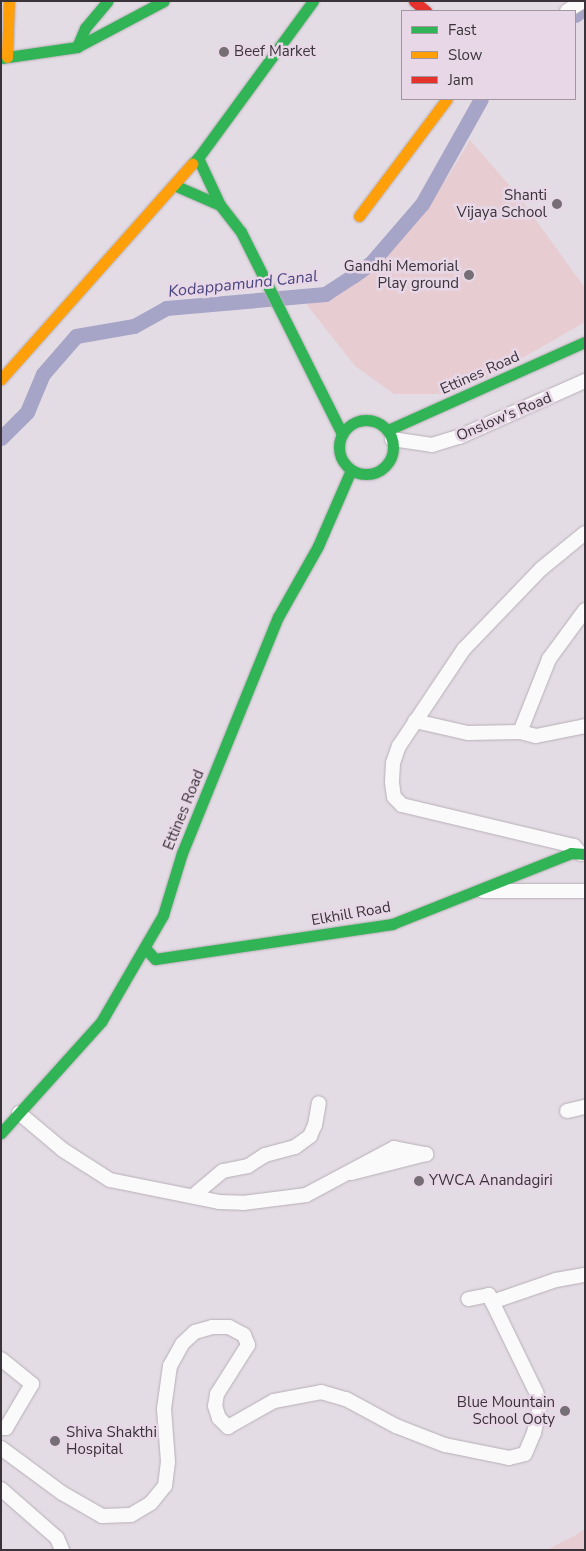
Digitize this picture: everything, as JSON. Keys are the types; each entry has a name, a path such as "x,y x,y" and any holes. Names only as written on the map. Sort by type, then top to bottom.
{"main road":[{"path":"9,1 4,57 77,48 164,1"},
{"path":"77,48 85,28 108,1"},
{"path":"1,379 198,158 313,1"},
{"path":"414,1 425,10"},
{"path":"359,216 446,100"},
{"path":"198,158 220,206 241,232 342,434 340,457 351,470 367,475 383,469 393,455 390,435 381,424 364,420 355,422 342,434"},
{"path":"174,186 220,206"},
{"name":"Ettines Road","path":"390,435 585,342"},
{"name":"Ettines Road","path":"1,1133 101,1022 163,915 182,853 278,617 318,546 351,470"},
{"name":"Elkhill Road","path":"145,948 155,959 392,924 571,853 583,854"}],"street":[{"path":"569,10 583,1"},
{"name":"Onslow's Road","path":"390,435 432,445 460,437 585,381"},
{"path":"583,854 574,846 402,805 394,797 393,763 399,746 464,650 541,568 585,533"},
{"path":"520,732 549,659 585,610"},
{"path":"415,721 468,733 520,732 546,736 585,726"},
{"path":"479,891 585,891"},
{"path":"193,1196 223,1171 248,1166 265,1155 295,1147 310,1136 316,1125 319,1103"},
{"path":"567,1110 585,1107"},
{"path":"19,1113 63,1150 110,1180 193,1196 243,1203 306,1195 351,1173"},
{"path":"492,1302 556,1280 585,1275"},
{"path":"1,1448 62,1493 102,1516 131,1515 151,1503 164,1486 168,1462 164,1409 170,1366 182,1344 195,1332 212,1327 229,1327 244,1335 248,1345 218,1394 215,1406 219,1418 228,1428 274,1401 321,1392 346,1400 396,1426 445,1445 500,1457 524,1454 531,1445 540,1404 489,1295 468,1298"},
{"path":"1,1359 32,1384 6,1428 1,1428"},
{"path":"1,1489 57,1538 62,1550"}],"shaded area":[{"name":"Gandhi Memorial Play ground","path":"470,140 517,194 585,288 585,322 491,376 440,394 394,394 355,366 307,305 339,291 374,266 447,178"},
{"path":"585,1529 585,1550 546,1550 576,1535"}],"waterway":[{"name":"Kodappamund Canal","path":"576,14 585,8"},
{"name":"Kodappamund Canal","path":"1,438 27,412 43,374 76,336 134,326 166,308 325,294 353,276 371,263 422,204 480,100"}],"traffic: fast":[{"path":"77,47 85,28 108,1"},
{"path":"1,58 77,47 164,1"},
{"path":"198,158 313,1"},
{"path":"174,185 220,205 198,158 192,164"},
{"path":"220,205 241,232 342,434"},
{"path":"388,430 585,342"},
{"path":"361,420 371,420 381,424 389,432 393,447 389,462 381,470 371,474 361,474 351,470 343,462 339,452 339,442 343,432 351,424 361,420"},
{"path":"1,1133 101,1022 163,915 182,853 278,617 318,546 351,470"},
{"path":"145,948 155,959 392,924 571,853 585,854"}],"traffic: slow":[{"path":"7,57 9,1"},
{"path":"359,216 446,100"},
{"path":"1,379 192,164"}],"traffic: jam":[{"path":"414,1 425,10"}],"place":[{"name":"Beef Market","path":"224,52"},
{"name":"Shanti Vijaya School","path":"557,204"},
{"name":"Gandhi Memorial Play ground","path":"469,275"},
{"name":"YWCA Anandagiri","path":"419,1181"},
{"name":"Blue Mountain School Ooty","path":"565,1411"},
{"name":"Shiva Shakthi Hospital","path":"55,1441"}]}
